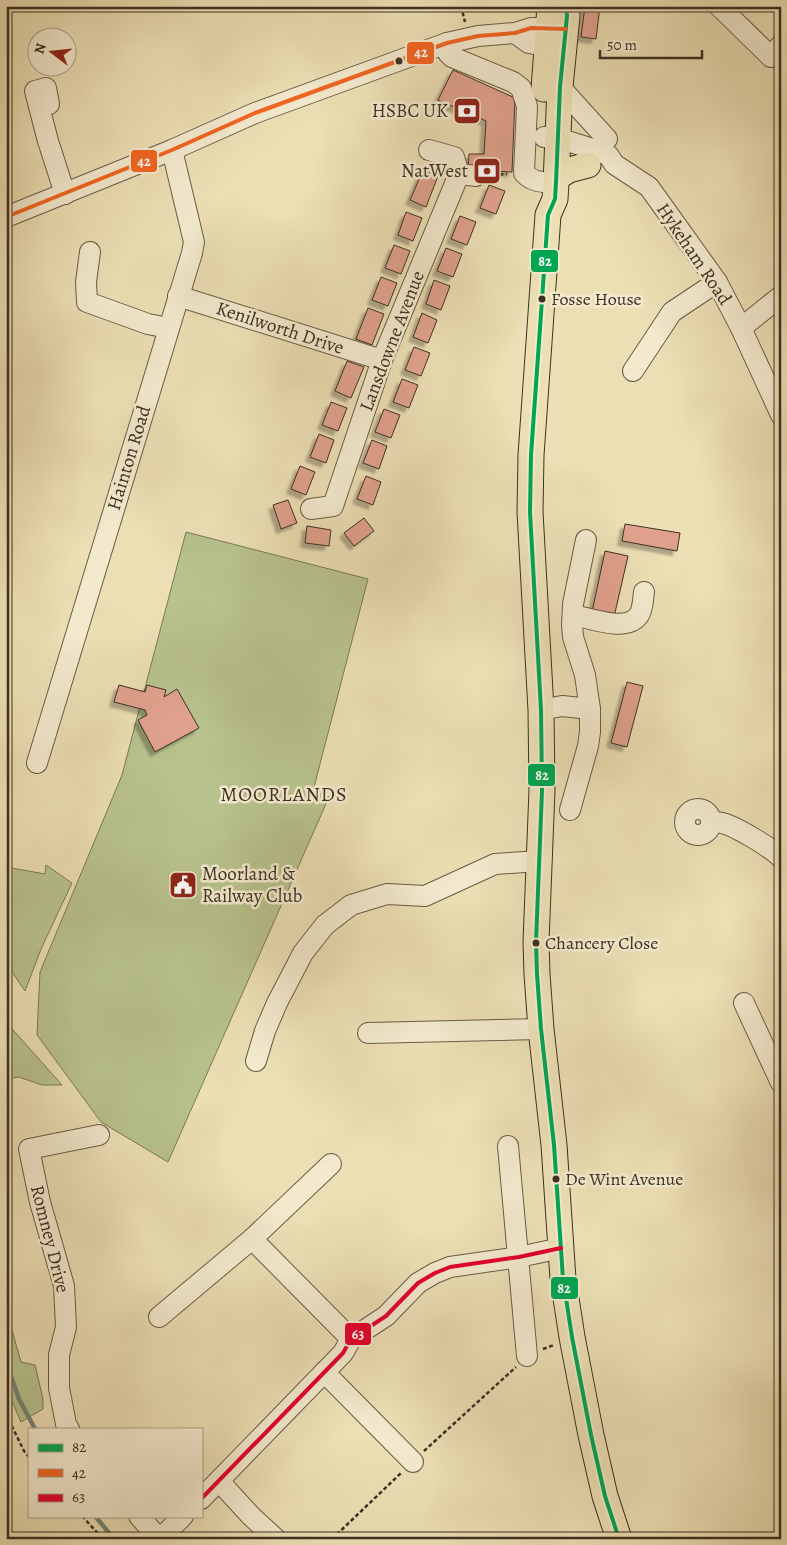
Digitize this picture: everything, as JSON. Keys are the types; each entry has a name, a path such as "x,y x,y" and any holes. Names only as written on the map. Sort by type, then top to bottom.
{"main road":[{"path":"556,27 560,87 542,197 548,215 531,455 530,512 541,710 542,790 536,942 541,1029 554,1146 563,1279 572,1337 605,1496 619,1539"},
{"path":"551,143 544,80 556,27"},
{"path":"545,179 588,165"}],"street":[{"path":"719,6 771,57 781,45"},
{"path":"6,218 172,150 255,113 447,43 478,36 515,33 529,43 556,27"},
{"path":"447,43 448,53 452,57 513,82 521,88 545,179"},
{"path":"560,87 588,124 607,139"},
{"path":"49,104 46,88 35,91 65,194"},
{"path":"551,143 588,165 607,168 614,164"},
{"name":"Hykeham Road","path":"551,143 602,152 609,156 614,164 649,187 717,282 741,328 781,415"},
{"name":"Hainton Road","path":"37,763 192,253 194,242 172,150"},
{"path":"429,150 454,157 468,175"},
{"name":"Lansdowne Avenue","path":"310,509 333,506 382,360 468,175"},
{"path":"90,252 86,282 87,302 148,324 168,328"},
{"path":"632,370 672,312 717,282"},
{"name":"Kenilworth Drive","path":"178,296 382,360"},
{"path":"741,328 781,296"},
{"path":"570,810 588,746 590,732 590,709 585,676 573,638 573,615 586,540"},
{"path":"573,615 621,625 630,623 640,614 644,592"},
{"path":"541,710 562,706 590,709"},
{"path":"710,824 721,822 730,826 764,845 781,858"},
{"path":"256,1061 265,1031 277,1003 303,953 324,925 350,905 387,894 425,896 495,864 539,861"},
{"path":"744,1003 781,1083"},
{"path":"368,1033 541,1029"},
{"name":"Romney Drive","path":"68,1428 59,1388 59,1355 66,1327 64,1286 40,1202 29,1149 99,1135"},
{"path":"508,1146 527,1356"},
{"path":"159,1317 252,1239 331,1164"},
{"path":"252,1239 351,1339"},
{"path":"202,1498 343,1353 351,1339 386,1316 418,1284 435,1273 450,1267 519,1257 561,1248"},
{"path":"324,1372 413,1462"},
{"path":"219,1481 251,1516 276,1539"},
{"path":"141,1518 160,1539 181,1518"}],"path":[{"path":"468,175 545,179"},
{"path":"332,1539 527,1356 572,1337"},
{"path":"6,1414 28,1456"},
{"path":"84,1518 103,1539"}],"green space":[{"name":"Moorland & Railway Club","path":"186,532 368,579 313,791 329,797 168,1162 101,1122 37,1035 40,972 122,775"},
{"path":"46,865 72,883 41,949 25,991 8,966 6,969 6,867 45,874"},
{"path":"6,1022 62,1085 42,1085 19,1077 6,1079"},
{"path":"6,1309 21,1362 35,1365 43,1399 43,1409 21,1422 6,1387"}],"building":[{"path":"585,6 600,6 596,39 581,37"},
{"path":"453,70 515,98 512,172 468,170 469,154 484,154 486,121 438,100"},
{"path":"423,170 438,176 426,207 410,200"},
{"path":"489,185 505,191 496,214 480,208"},
{"path":"406,212 422,218 413,241 398,235"},
{"path":"460,216 476,222 467,245 451,239"},
{"path":"394,245 410,251 401,274 385,268"},
{"path":"446,248 462,254 453,277 437,271"},
{"path":"381,277 397,283 388,306 372,300"},
{"path":"434,280 450,286 441,310 426,304"},
{"path":"368,308 384,314 372,345 356,339"},
{"path":"422,313 437,320 428,343 413,337"},
{"path":"414,347 430,353 421,376 405,370"},
{"path":"347,361 364,367 351,398 335,391"},
{"path":"402,379 418,385 409,408 393,402"},
{"path":"331,402 347,408 338,431 322,425"},
{"path":"384,409 400,415 391,438 375,432"},
{"path":"319,434 334,440 326,463 310,457"},
{"path":"372,440 387,446 379,469 363,463"},
{"path":"300,466 315,472 306,495 291,489"},
{"path":"366,476 381,482 373,505 357,499"},
{"path":"288,500 297,523 281,529 273,505"},
{"path":"364,518 374,531 354,546 344,533"},
{"path":"625,524 680,533 677,551 622,541"},
{"path":"307,526 331,530 329,546 305,543"},
{"path":"605,551 628,556 614,617 592,612"},
{"path":"627,682 643,686 627,747 611,743"},
{"path":"119,685 145,692 147,685 166,690 164,697 177,689 199,728 155,752 138,720 147,715 145,710 114,702"}],"waterway":[{"path":"6,1362 19,1399 34,1428"},
{"path":"97,1518 114,1539"}],"transit line":[{"name":"82","path":"566,6 567,16 560,87 555,199 548,215 531,455 530,512 541,710 542,790 536,942 537,974 554,1145 563,1279 591,1435 605,1496 619,1539"},
{"name":"42","path":"6,217 172,150 255,113 447,43 478,36 515,33 531,28 566,29"},
{"name":"63","path":"202,1498 343,1353 351,1339 386,1316 418,1283 450,1267 519,1257 561,1248"}],"place":[{"name":"HSBC UK","path":"467,111"},
{"name":"NatWest","path":"487,171"},
{"name":"Fosse House","path":"542,299"},
{"name":"Moorland & Railway Club","path":"183,885"},
{"name":"Chancery Close","path":"536,943"},
{"name":"De Wint Avenue","path":"556,1179"}],"district":[{"name":"MOORLANDS","path":"284,794"}]}
